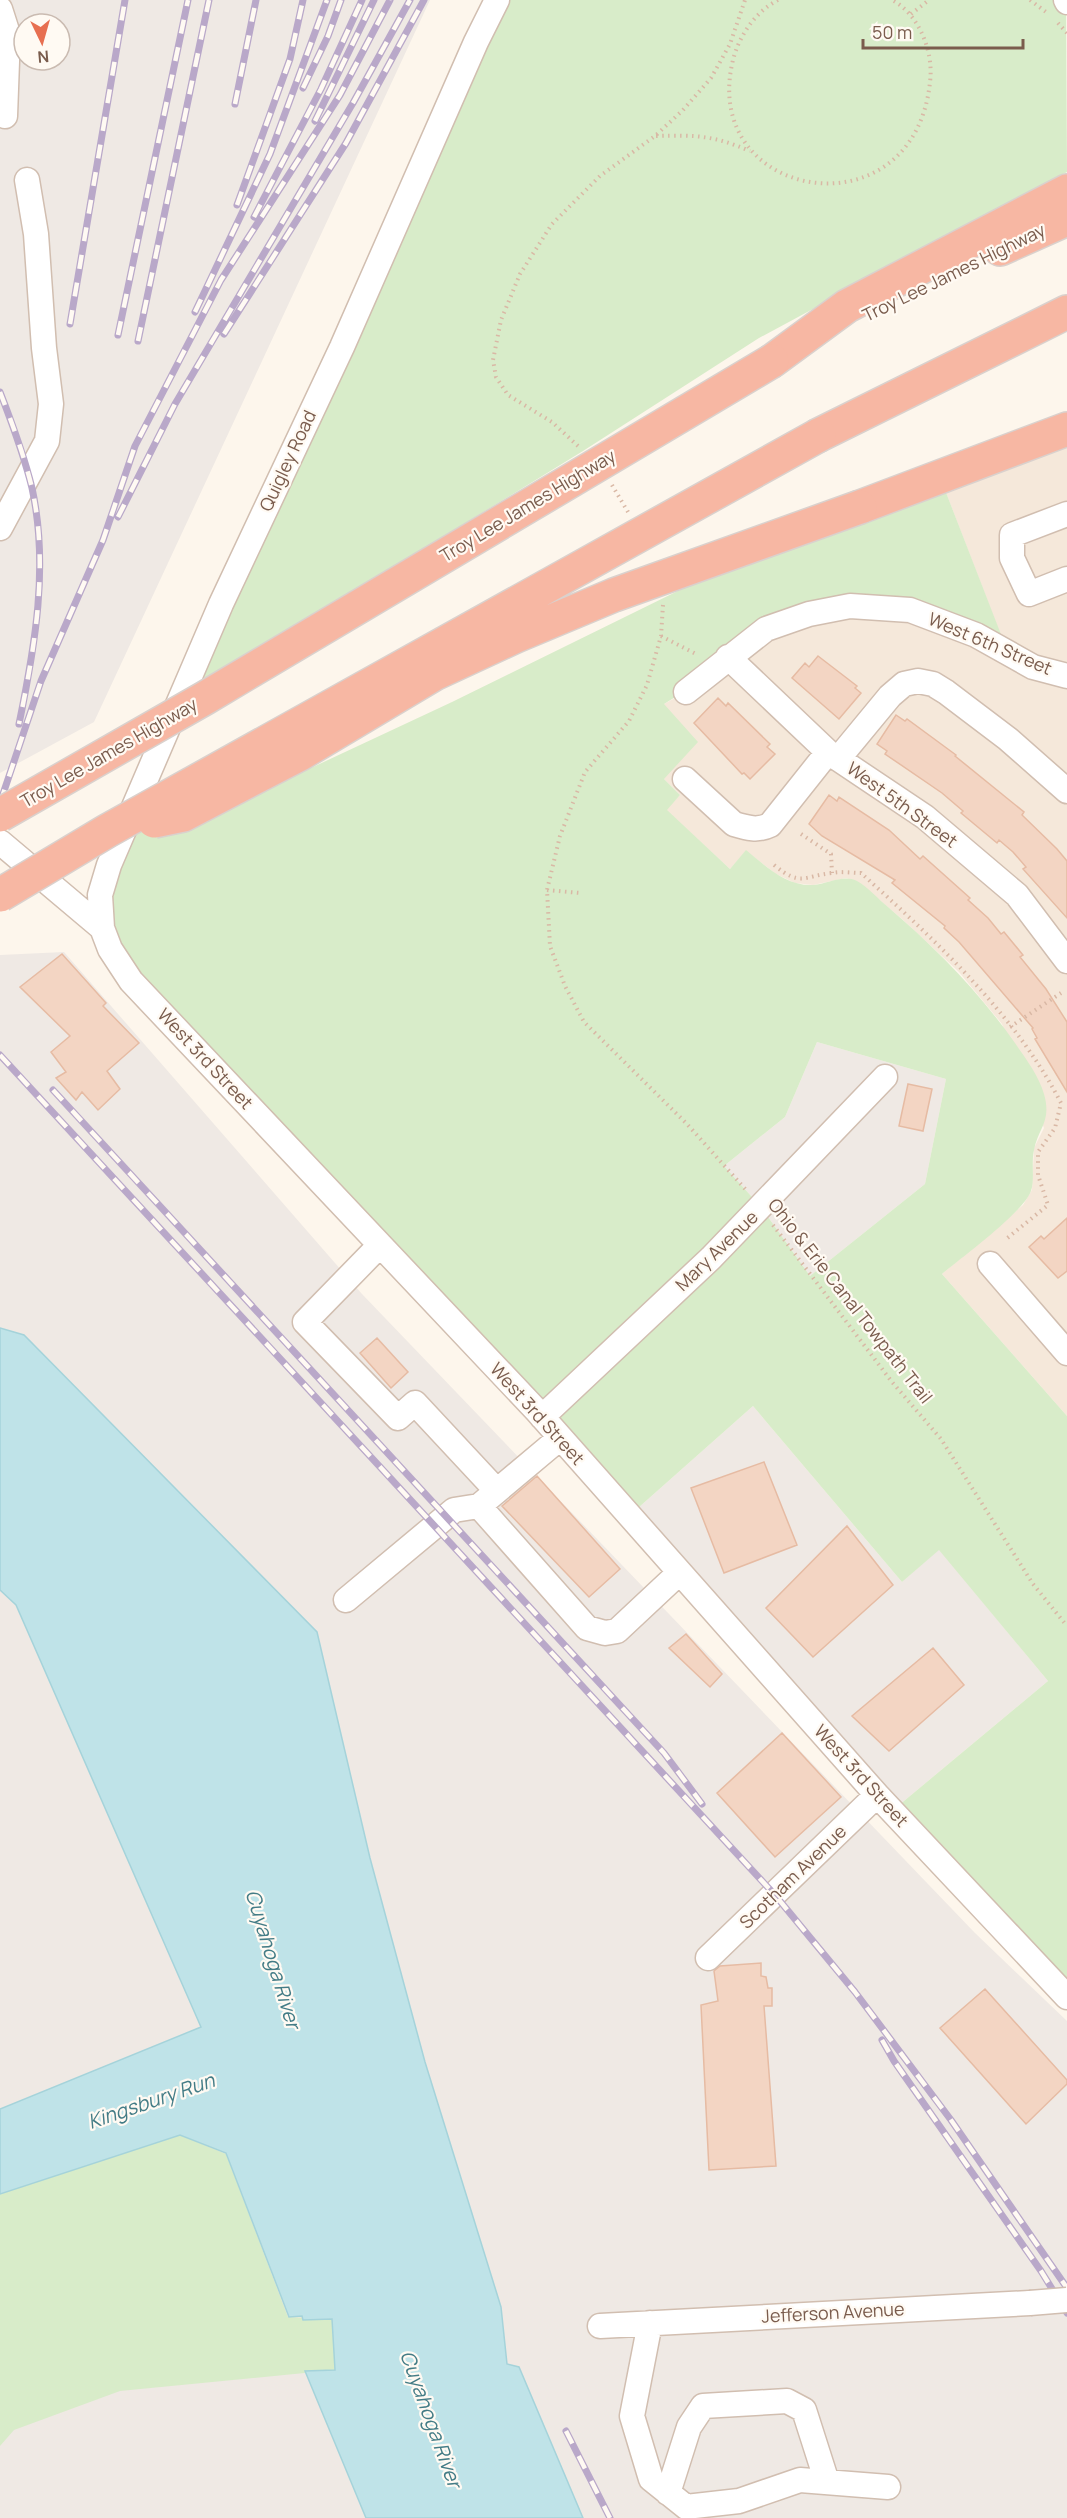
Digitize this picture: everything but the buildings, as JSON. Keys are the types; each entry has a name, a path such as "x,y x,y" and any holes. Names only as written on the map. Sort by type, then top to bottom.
{"highway":[{"path":"772,361 847,306 1067,191"},
{"name":"Troy Lee James Highway","path":"0,815 205,698 772,361 1067,219"},
{"path":"0,894 107,831 819,435 1067,312"},
{"path":"107,831 183,815 300,754 434,674 516,636 614,595 860,507 1067,429"}],"street":[{"name":"Quigley Road","path":"102,928 100,895 109,865 221,604 342,347 476,42 497,0"},
{"path":"0,9 8,34 5,116"},
{"path":"0,528 47,441 51,404 44,348 36,234 27,180"},
{"path":"1067,514 1012,535 1012,558 1029,594 1067,579"},
{"name":"West 6th Street","path":"686,692 766,629 809,614 850,606 910,610 976,635 1033,667 1067,676"},
{"name":"West 5th Street","path":"728,657 833,755 925,818 1017,895 1067,961"},
{"path":"685,779 734,824 745,828 764,828 770,825 890,696 904,684 918,681 933,684 946,692 1008,739 1067,791"},
{"name":"West 3rd Street","path":"0,842 102,928 110,949 131,981 542,1417 878,1796 1067,1997"},
{"name":"Mary Avenue","path":"542,1417 711,1258 885,1077"},
{"path":"380,1245 305,1322 398,1418 414,1403 587,1628 604,1633 617,1631 679,1573"},
{"path":"990,1264 1062,1336"},
{"path":"346,1600 454,1510 488,1498 560,1438"},
{"name":"Scotham Avenue","path":"708,1958 878,1796"},
{"name":"Jefferson Avenue","path":"600,2326 1067,2300"},
{"path":"650,2323 632,2416 651,2479 686,2507 740,2501 800,2480 888,2487"},
{"path":"668,2493 688,2427 703,2406 763,2401 788,2401 804,2410 827,2482"}],"path":[{"path":"552,422 508,395 496,377 494,360 501,320 520,274 552,224 600,177 655,136 684,110 711,78 732,40 745,0"},
{"path":"750,152 741,138 729,94 729,73 739,43 756,17 778,0"},
{"path":"655,136 701,135 725,140 750,152 786,176 806,183 827,185 847,183 885,167 902,153 923,119 931,77 922,36 911,14 892,0"},
{"path":"911,14 929,0"},
{"path":"732,40 739,43"},
{"name":"Ohio & Erie Canal Towpath Trail","path":"703,663 697,654 661,636 646,685 629,721 585,772 560,836 547,890 550,946 565,986 584,1022 687,1124 761,1207 819,1288 892,1382 941,1439 1033,1584 1067,1626"},
{"path":"801,834 831,854 832,873"},
{"path":"774,866 787,876 808,879 832,873 861,873 975,983 1046,1074 1061,1103 1055,1128 1038,1152 1038,1175 1048,1205 1005,1240"},
{"path":"547,890 580,893"},
{"path":"1010,1027 1061,993"}],"shaded area":[{"path":"0,0 430,0 94,722 0,773"},
{"path":"1067,429 1067,1416 942,1274 1023,1205 1032,1190 1034,1148 1044,1128 1002,1024 959,972 858,882 846,878 813,885 795,883 776,874 746,851 730,869 666,810 680,795 664,779 664,704 686,692 766,629 910,610 1008,654 940,477"},
{"path":"64,952 362,1294 975,1933 1067,2021 1067,2518 0,2518 0,955"},
{"path":"817,1042 946,1079 925,1184 810,1276 761,1207 724,1166 785,1117"},
{"path":"753,1406 902,1582 939,1549 1048,1681 892,1811 629,1516"}],"green space":[{"path":"497,0 1066,0 1067,172 759,338 583,451 181,697"},
{"path":"940,477 1009,655 910,610 809,614 664,704 698,742 664,779 680,795 667,810 730,869 746,850 776,874 794,882 813,885 852,879 865,886 923,938 972,988 1023,1055 1042,1087 1046,1111 1044,1124 1034,1150 1031,1191 1017,1211 942,1274 1067,1416 1067,1997 892,1811 1048,1681 939,1550 902,1582 753,1406 629,1516 110,949 109,865 126,825 141,831 313,767 452,702 692,584","holes":["817,1042 946,1079 925,1184 810,1276 761,1207 724,1166 785,1117"]},
{"path":"180,2135 226,2154 288,2317 332,2319 335,2370 120,2391 14,2430 0,2446 0,2194"}],"water":[{"path":"0,1328 24,1335 317,1632 370,1858 425,2062 501,2307 507,2364 519,2367 583,2518 366,2518 305,2371 335,2370 332,2319 303,2320 302,2316 289,2317 226,2153 180,2135 0,2194 0,2109 201,2027 16,1605 0,1590"}],"railway":[{"path":"70,324 125,0"},
{"path":"118,335 188,0"},
{"path":"138,341 209,0"},
{"path":"235,104 256,0"},
{"path":"237,205 290,59 303,0"},
{"path":"195,312 270,154 327,0"},
{"path":"303,88 328,36 341,0"},
{"path":"254,217 321,89 362,0"},
{"path":"315,121 374,0"},
{"path":"0,803 41,681 103,540 135,446 221,280 340,95 390,0"},
{"path":"118,517 175,404 353,103 410,0"},
{"path":"224,334 346,143 424,0"},
{"path":"0,392 22,451 32,488 39,547 40,576 35,636 19,724"},
{"path":"0,1055 775,1895 855,1992 951,2120 1067,2288"},
{"path":"53,1090 664,1753 702,1804"},
{"path":"882,2040 894,2061 1041,2271 1067,2313"},
{"path":"566,2431 610,2518"}],"water label":[{"name":"Cuyahoga River","path":"273,1959"},
{"name":"Kingsbury Run","path":"151,2101"},
{"name":"Cuyahoga River","path":"431,2419"}]}
